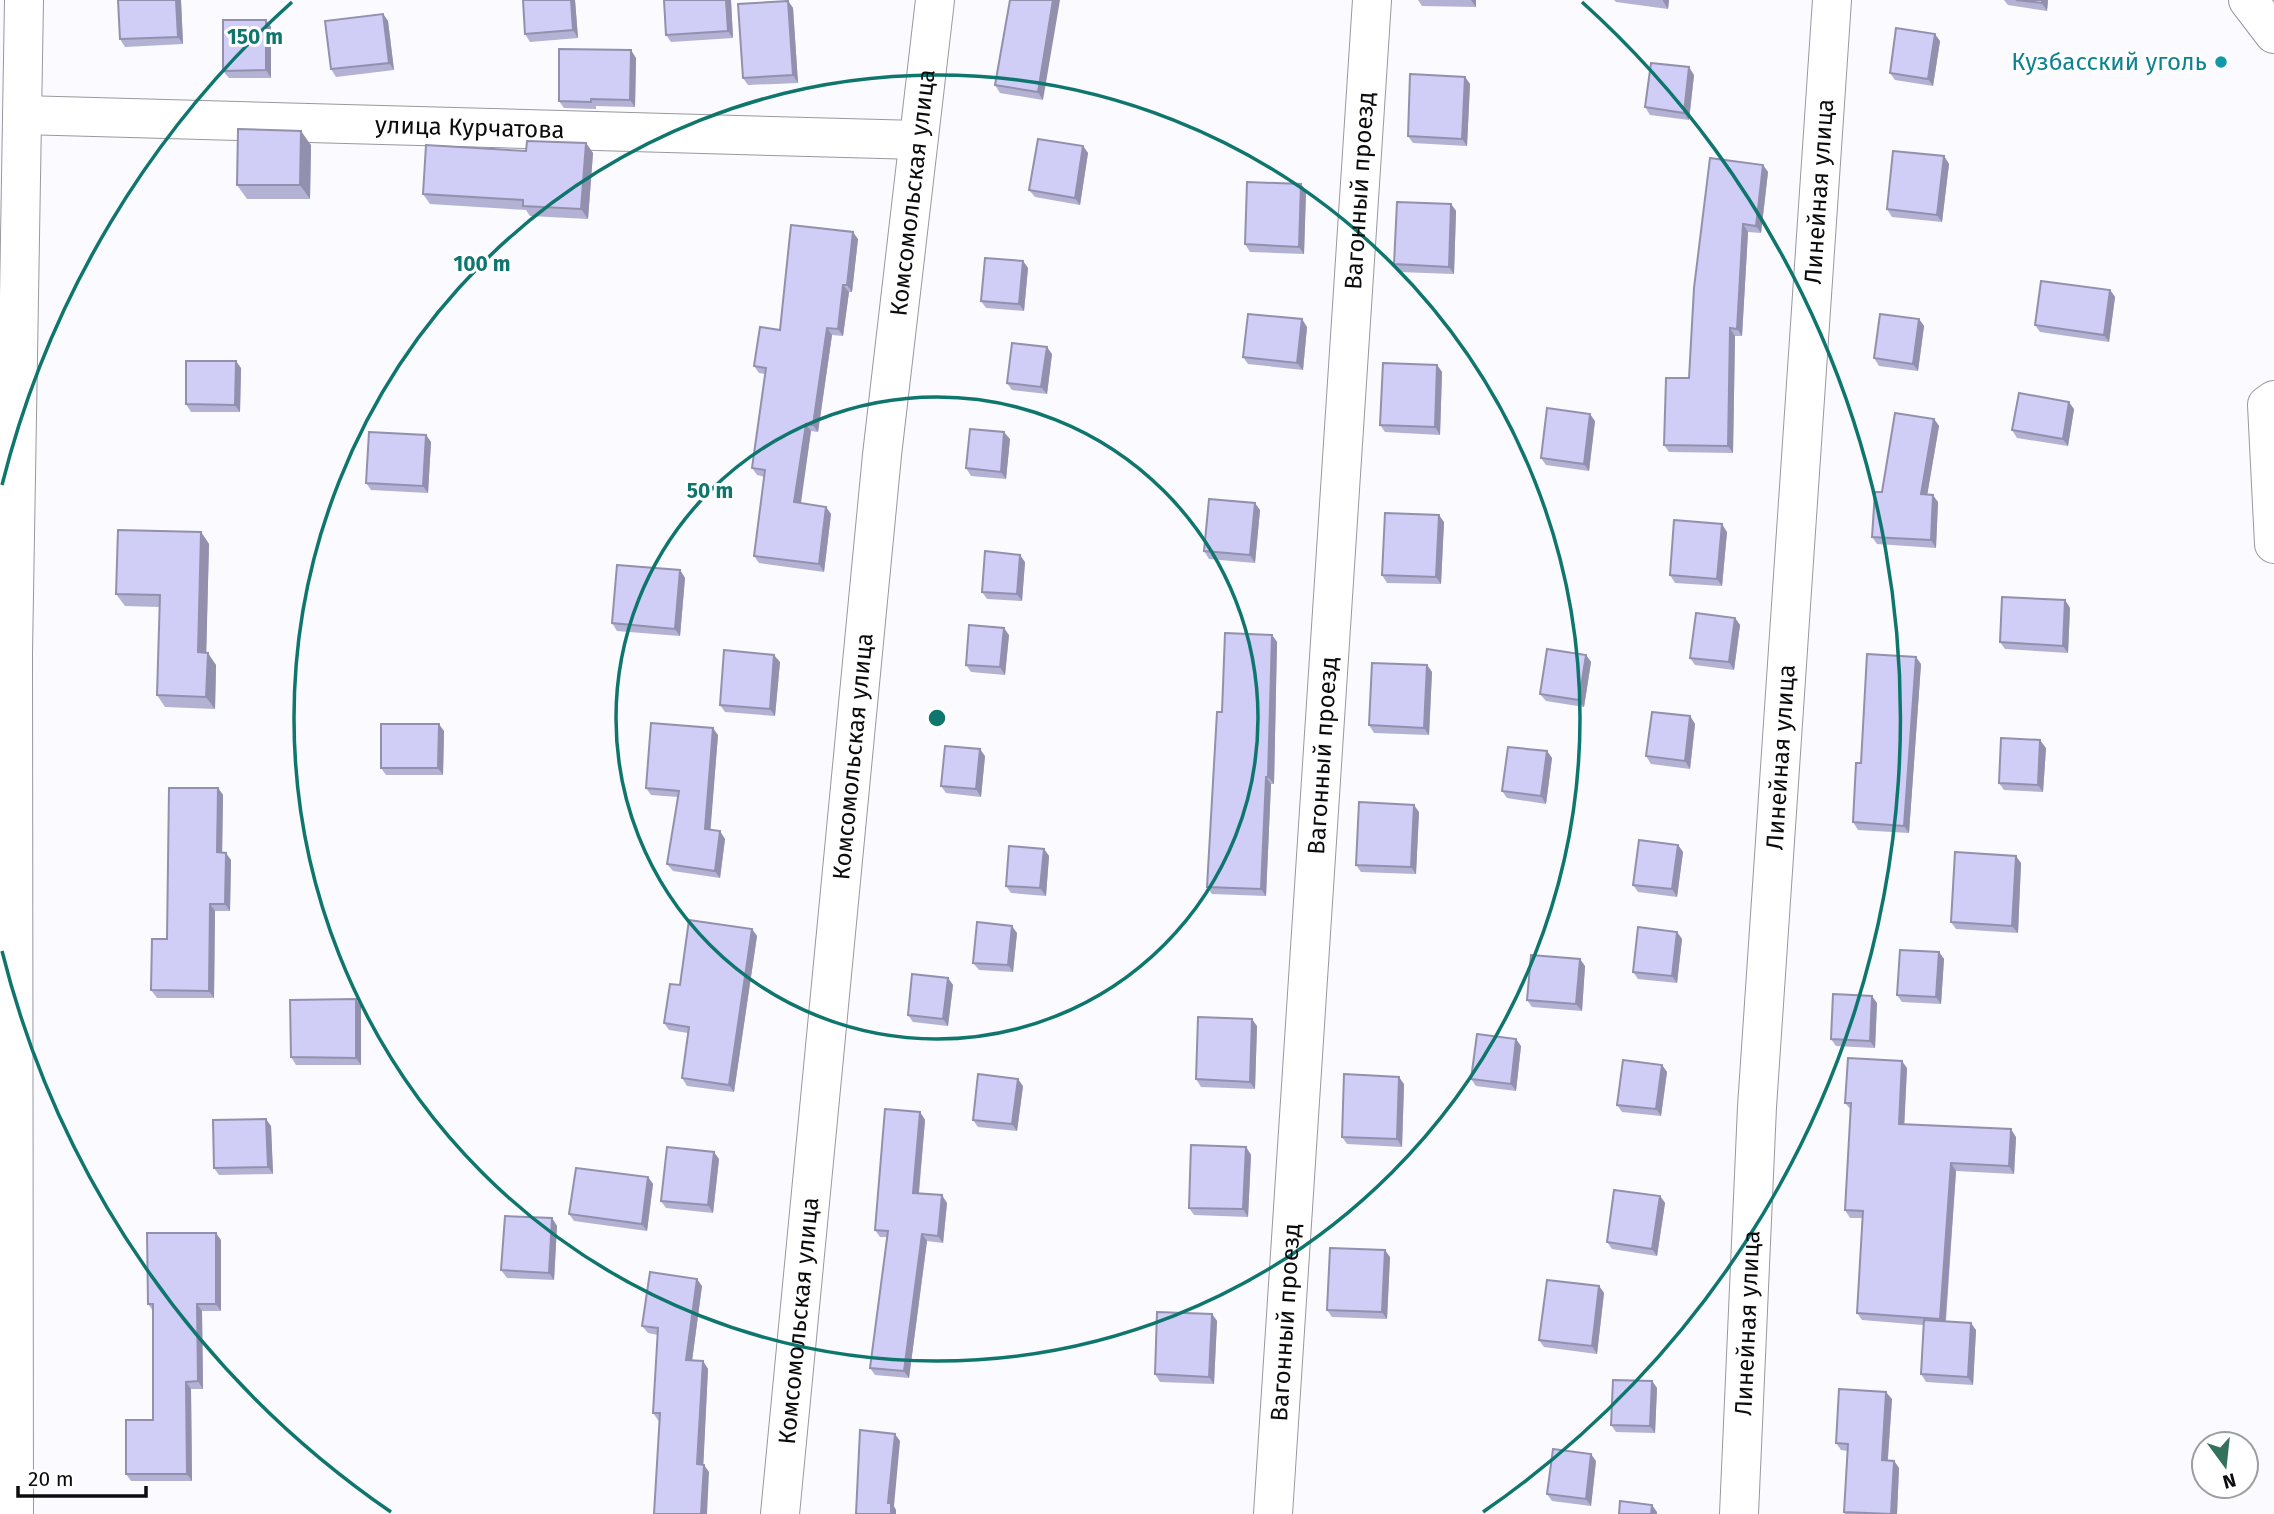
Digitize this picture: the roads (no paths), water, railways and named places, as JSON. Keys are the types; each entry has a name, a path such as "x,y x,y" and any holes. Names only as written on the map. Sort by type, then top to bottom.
{"street":[{"path":"14,1514 7,1473 13,654 24,0"},
{"name":"Комсомольская улица","path":"780,1514 880,468 935,0"},
{"name":"Вагонный проезд","path":"1273,1514 1372,0"},
{"name":"Линейная улица","path":"1739,1514 1757,1107 1832,0"},
{"path":"2248,0 2274,34"},
{"name":"улица Курчатова","path":"22,115 919,141"},
{"path":"2274,400 2267,405 2274,544"}],"place":[{"name":"Кузбасский уголь","path":"2221,62"}]}
